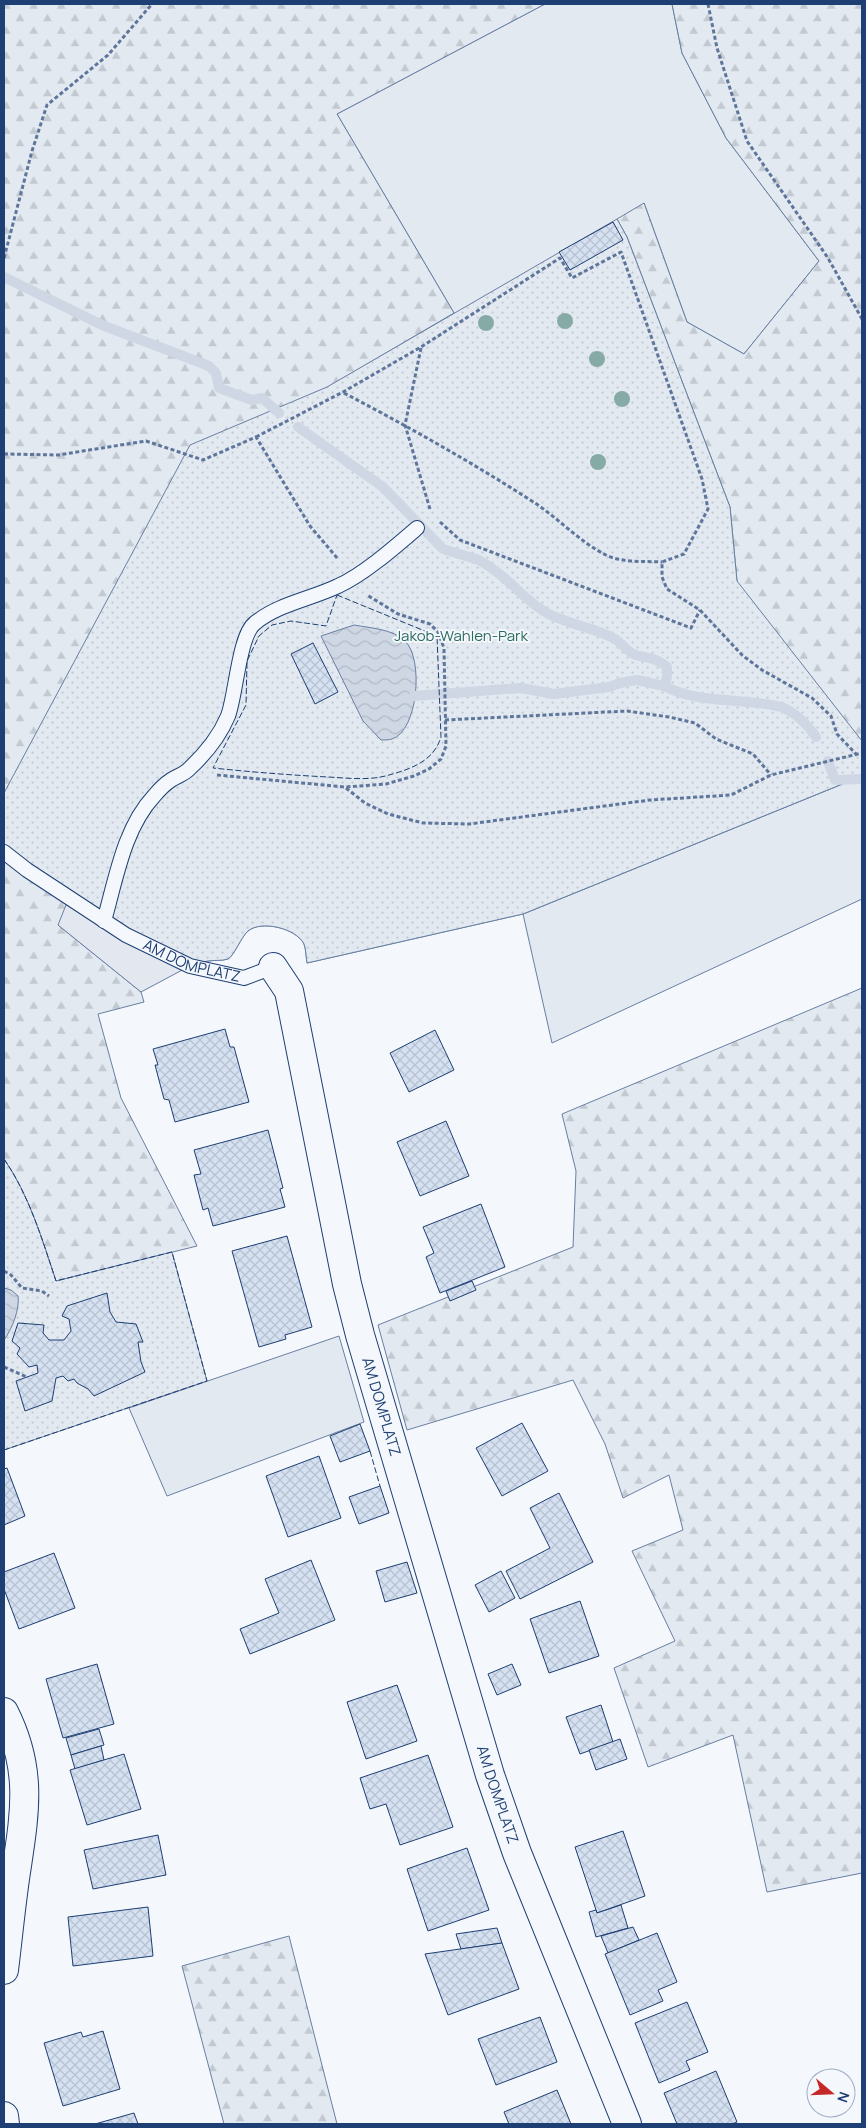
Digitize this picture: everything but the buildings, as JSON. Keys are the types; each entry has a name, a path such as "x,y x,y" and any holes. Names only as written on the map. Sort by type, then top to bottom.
{"street":[{"name":"AM DOMPLATZ","path":"273,968 289,991 347,1284 360,1335 490,1775 517,1853 627,2124"},
{"path":"4,1712 18,1747 24,1775 25,1809 4,1970"},
{"path":"4,2116 6,2124"}],"lane":[{"path":"104,921 125,848 137,822 153,797 170,781 190,770 220,732 227,716 246,637 252,624 269,614 340,585 398,544 417,528"},
{"name":"AM DOMPLATZ","path":"4,852 27,870 126,936 190,966 244,978 273,968"}],"path":[{"path":"4,258 32,151 47,105 108,55 152,4"},
{"path":"708,4 717,48 747,141 828,258 862,319"},
{"path":"4,454 58,455 146,441 203,460 256,437 344,392 421,348 560,258 572,278 621,252 702,479 708,509 684,554 662,562 631,561 607,556 537,504 405,425 344,392"},
{"path":"421,348 405,425 432,515"},
{"path":"190,770 226,776 345,788 386,784 414,776 429,769 441,759 446,746 444,648 438,632 430,624 398,614 368,596 310,526 256,437"},
{"path":"439,521 460,540 691,628 700,610"},
{"path":"662,562 662,577 667,589 700,610 742,654 762,670 812,698 831,716 837,734 856,754"},
{"path":"445,720 627,711 669,717 696,723 716,739 753,754 771,775"},
{"path":"345,788 365,803 388,814 423,823 469,824 650,800 731,795 771,775 862,753"},
{"path":"4,1271 25,1290 42,1291 49,1296"},
{"path":"4,1367 27,1377"}],"green space":[{"path":"4,4 545,4 337,114 454,313 328,387 737,581 730,507 627,237 617,219 644,203 687,322 744,354 819,261 726,138 682,53 672,4 862,4 862,776 523,914 307,963 305,946 300,938 278,927 261,926 248,931 228,959 208,961 190,966 58,925 141,992 144,1002 98,1014 121,1098 197,1246 56,1281 28,1202 4,1159"},
{"path":"545,4 672,4 682,53 726,138 819,261 744,354 687,322 644,203 627,237 327,387 454,313 337,114"},
{"name":"Jakob-Wahlen-Park","path":"617,219 627,237 730,507 737,581 862,741 862,776 523,914 307,963 305,946 300,938 278,927 261,926 248,931 228,959 208,961 190,966 126,935 4,850 4,793 190,445 327,387"},
{"path":"862,776 862,899 552,1043 523,914"},
{"path":"862,988 862,1873 767,1892 733,1735 648,1767 614,1668 675,1641 632,1551 683,1530 669,1475 623,1498 605,1444 573,1380 407,1430 378,1325 573,1247 576,1171 562,1114"},
{"path":"4,1159 28,1202 56,1281 172,1252 207,1381 4,1450"},
{"path":"339,1336 364,1422 167,1496 129,1408"},
{"path":"289,1936 337,2124 224,2124 182,1966"}],"shaded area":[{"path":"68,900 186,968 141,992 58,925"}],"water":[{"path":"354,625 394,634 405,641 411,650 415,663 416,678 413,709 408,723 401,733 392,739 381,740 363,721 321,636"},
{"path":"4,1288 11,1290 18,1296 18,1307 15,1319 4,1340"}],"waterway":[{"path":"4,277 102,325 209,366 216,373 219,388 252,400 262,398 279,413"},
{"path":"298,427 383,487 443,549 479,560 487,565"},
{"path":"491,568 532,603 547,613 607,635 618,641 633,654 663,664 667,667 667,677 664,686 692,696 781,707 801,719 816,737"},
{"path":"414,696 521,688 554,694 609,687 637,680 664,686"},
{"path":"828,761 835,780 862,779"}],"fence":[{"path":"337,595 437,636 441,737 433,752 421,763 413,767 382,777 366,779 213,768 246,705 247,661 259,636 272,625 291,621 326,626 337,595"},
{"path":"4,1159 28,1202 56,1281 172,1252 207,1381 4,1450"},
{"path":"370,1451 380,1486"}]}
